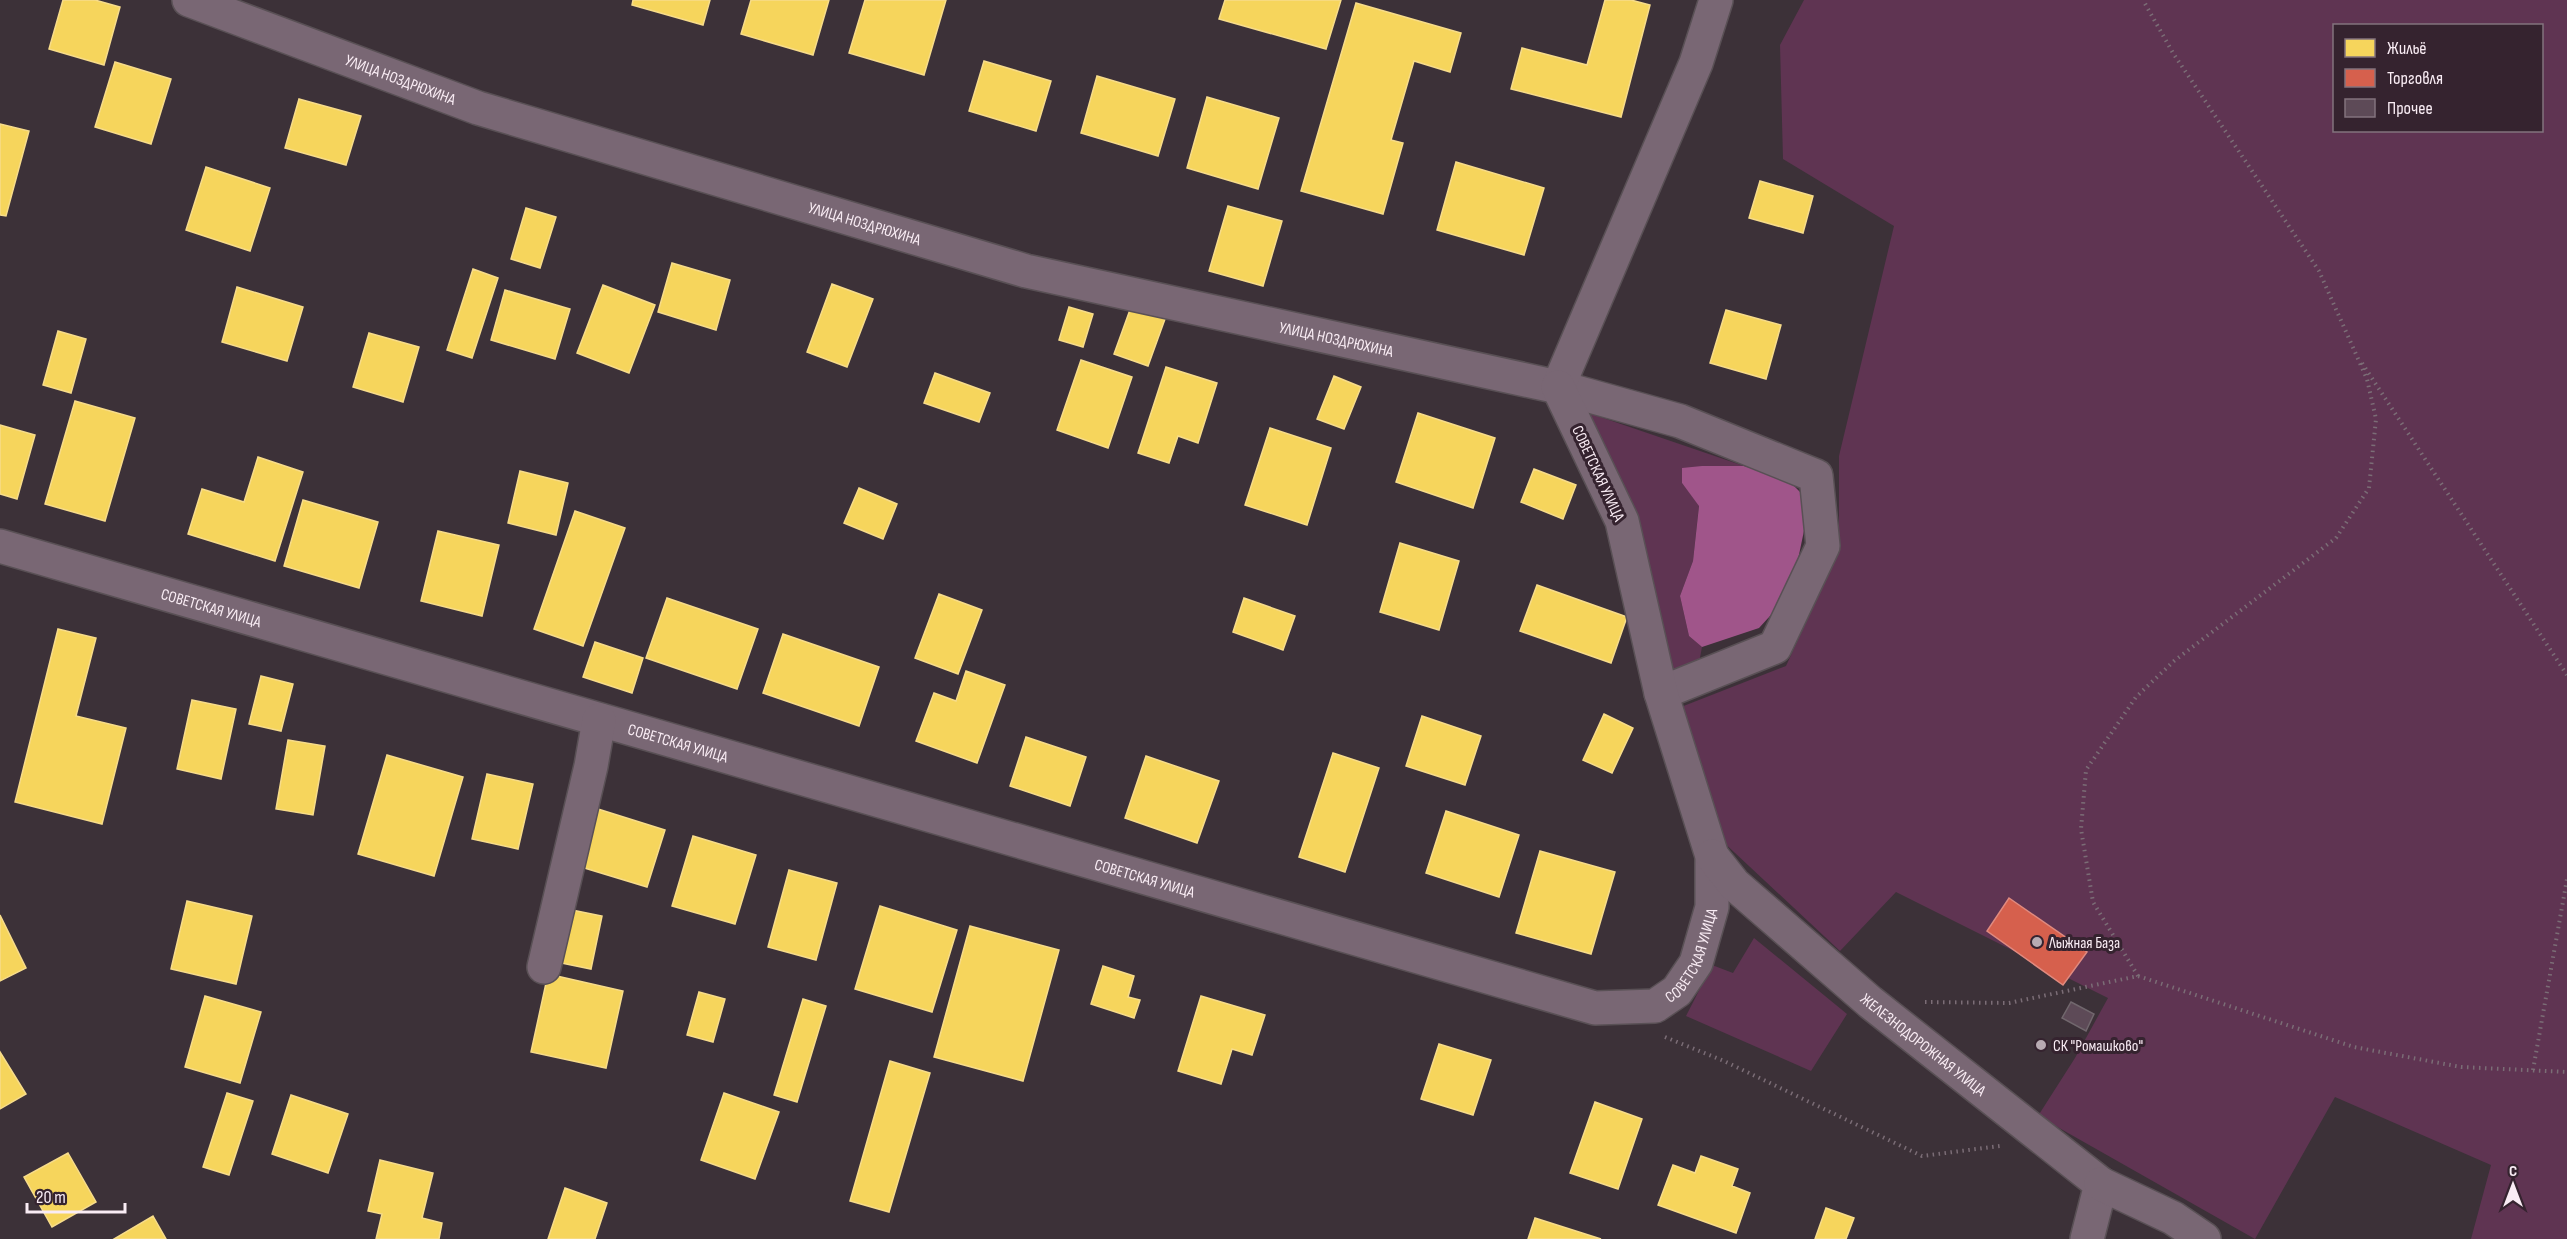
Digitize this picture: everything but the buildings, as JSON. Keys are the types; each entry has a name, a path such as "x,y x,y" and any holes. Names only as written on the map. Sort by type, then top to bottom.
{"street":[{"name":"УЛИЦА НОЗДРЮХИНА","path":"189,0 478,108 1026,271 1558,387 1680,421 1816,476 1823,546 1775,647 1661,693"},
{"path":"1558,387 1696,63 1716,0"},
{"name":"СОВЕТСКАЯ УЛИЦА","path":"0,546 1595,1008 1655,1006 1677,991 1696,963 1712,907 1712,856 1661,693 1622,520 1558,387"},
{"path":"544,968 591,766 599,720"},
{"name":"ЖЕЛЕЗНОДОРОЖНАЯ УЛИЦА","path":"1712,856 1734,884 1861,994 2044,1140 2101,1184 2173,1218 2204,1239"},
{"path":"2087,1239 2101,1184"}],"path":[{"path":"2138,976 2093,902 2081,829 2086,770 2136,696 2174,661 2336,538 2369,488 2376,418 2367,379 2319,271 2173,53 2143,0"},
{"path":"2355,353 2567,675"},
{"path":"2533,1070 2567,879"},
{"path":"1922,1002 2009,1003 2138,976 2355,1047 2461,1067 2567,1072"},
{"path":"1659,1035 1724,1061 1922,1156 2044,1140"}],"shaded area":[{"path":"1804,0 2567,0 2567,1239 2471,1239 2491,1165 2335,1097 2255,1239 2038,1116 2075,1058 2108,998 1896,892 1840,951 1719,838 1681,707 1786,666 1839,551 1839,456 1894,226 1783,159 1780,45"},
{"path":"1574,408 1744,466 1702,466 1682,483 1699,505 1693,561 1680,596 1689,636 1702,647 1699,663 1671,671"},
{"path":"1744,466 1787,479 1810,502 1791,593 1759,628 1702,647 1689,636 1680,596 1693,561 1699,506 1682,483 1682,468"},
{"path":"1754,938 1847,1014 1811,1071 1686,1016 1712,965 1733,973"}],"place":[{"name":"Лыжная База","path":"2037,942"},
{"name":"СК \"Ромашково\"","path":"2041,1045"}]}
